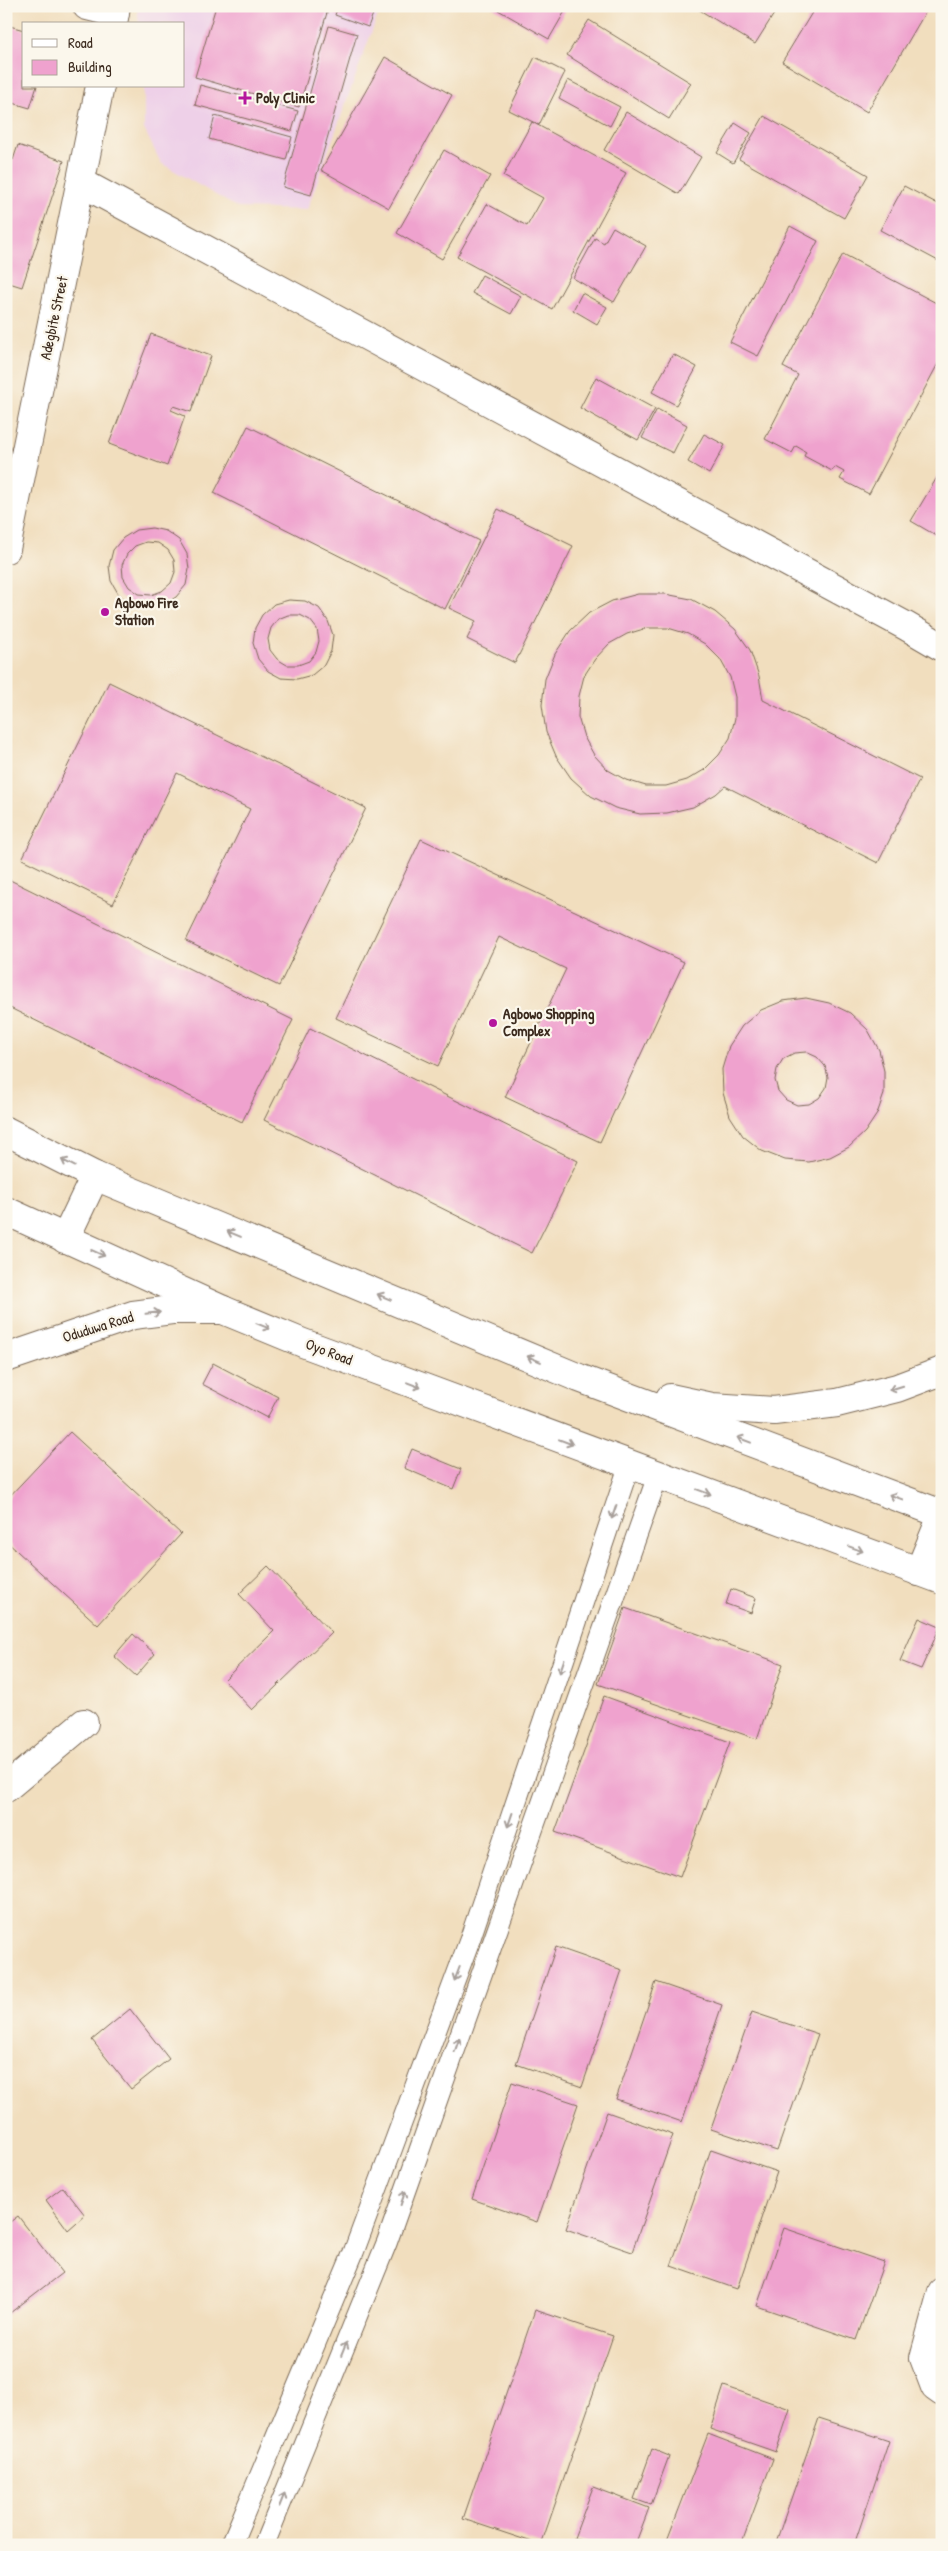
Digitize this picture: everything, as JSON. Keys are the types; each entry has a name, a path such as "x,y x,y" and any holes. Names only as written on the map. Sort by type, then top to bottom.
{"main road":[{"path":"87,6 114,14"},
{"name":"Adegbite Street","path":"6,549 82,183 100,88"},
{"path":"82,183 942,647"},
{"path":"6,1131 95,1176 579,1378 942,1515 930,1576"},
{"path":"65,1239 95,1176"},
{"name":"Oyo Road","path":"6,1211 223,1310 303,1342 629,1466 930,1576"},
{"name":"Oduduwa Road","path":"6,1358 133,1315 172,1310 223,1310"},
{"path":"579,1378 712,1407 774,1410 838,1403 897,1388 942,1371"},
{"path":"6,1788 84,1723"},
{"path":"942,2292 924,2358 935,2387 942,2392"}],"lane":[{"path":"231,2545 354,2250 470,1939 629,1466"},
{"path":"264,2545 388,2242 658,1476"}],"shaded area":[{"name":"Poly Clinic","path":"137,6 381,6 307,210 238,208 161,163 144,129 144,88 185,88 185,22 139,22"}],"building":[{"path":"216,6 329,6 299,107 195,77"},
{"path":"338,6 376,6 368,27 335,15"},
{"path":"491,6 568,6 549,39"},
{"path":"693,6 779,6 755,44"},
{"path":"816,6 929,6 867,112 782,62"},
{"path":"589,20 691,83 669,119 567,55"},
{"path":"6,25 22,29 22,88 36,88 30,108 6,101"},
{"path":"329,26 357,34 311,195 283,187"},
{"path":"385,57 452,95 389,208 321,170"},
{"path":"535,57 565,72 539,125 509,110"},
{"path":"568,80 620,107 610,126 559,98"},
{"path":"200,85 298,111 292,131 195,105"},
{"path":"626,112 701,157 679,194 604,150"},
{"path":"215,116 292,137 286,160 209,139"},
{"path":"764,116 868,175 844,218 739,159"},
{"path":"532,122 626,173 552,309 457,257 487,204 527,226 543,198 503,176"},
{"path":"735,123 751,133 733,163 717,153"},
{"path":"18,145 64,161 22,287 6,282 6,164 8,158 13,160"},
{"path":"444,150 490,176 442,259 397,233"},
{"path":"904,186 942,206 942,263 880,230"},
{"path":"790,226 818,241 758,356 730,342"},
{"path":"613,227 646,246 614,302 573,278 595,238 604,243"},
{"path":"843,254 942,306 942,356 869,494 840,479 844,472 835,467 832,471 804,456 806,452 796,446 792,453 765,439 798,375 783,367"},
{"path":"482,275 521,296 511,314 472,293"},
{"path":"582,293 607,307 597,324 573,310"},
{"path":"151,334 211,356 191,412 173,406 171,410 185,416 167,466 109,444"},
{"path":"673,354 697,367 676,405 652,392"},
{"path":"596,377 655,409 638,440 580,408"},
{"path":"657,409 687,425 673,453 642,438"},
{"path":"248,426 479,541 445,609 214,493"},
{"path":"704,434 725,445 709,474 688,462"},
{"path":"942,469 942,539 911,521"},
{"path":"498,509 573,546 515,663 467,639 476,621 449,608"},
{"path":"152,528 166,531 179,540 187,554 189,569 186,585 176,597 163,605 147,608 132,604 119,595 111,581 109,566 113,550 123,538 136,530","holes":["146,542 158,543 168,550 174,560 175,572 171,583 162,591 151,595 139,594 129,587 123,577 122,565 127,554 135,546"]},
{"path":"638,594 665,594 691,599 715,612 735,629 750,650 759,676 763,700 920,779 878,863 725,786 716,794 693,807 667,813 640,814 615,808 591,796 571,778 556,756 546,732 542,705 545,679 555,654 570,631 589,613 612,601","holes":["647,628 668,628 688,634 705,644 720,659 730,677 735,697 735,718 730,738 719,755 704,770 687,780 666,786 646,786 626,780 608,770 594,755 584,737 578,717 579,696 584,676 595,659 609,644 627,634"]},
{"path":"289,600 305,601 319,608 328,621 333,635 331,651 324,665 312,675 297,679 281,678 268,671 258,659 253,643 255,628 262,615 274,604","holes":["288,615 300,615 310,620 317,629 319,641 316,652 309,661 298,665 287,665 277,659 270,650 268,639 271,628 278,619"]},
{"path":"109,682 366,808 279,986 186,941 250,809 177,773 113,904 22,859"},
{"path":"421,839 684,962 600,1142 505,1097 566,969 499,937 438,1066 336,1018"},
{"path":"8,879 293,1020 242,1122 6,1006"},
{"path":"806,998 829,1003 850,1013 868,1030 879,1050 884,1071 884,1094 877,1114 865,1132 849,1147 830,1157 809,1162 785,1160 762,1151 743,1136 730,1116 723,1093 722,1069 729,1046 742,1026 761,1010 783,1001","holes":["806,1052 817,1057 825,1066 828,1077 826,1088 819,1098 809,1104 797,1105 786,1100 778,1091 775,1080 777,1069 783,1059 794,1053"]},
{"path":"310,1028 578,1161 532,1253 264,1120"},
{"path":"213,1363 278,1397 267,1418 202,1384"},
{"path":"70,1432 181,1534 98,1625 6,1541 6,1500"},
{"path":"412,1449 461,1469 453,1489 404,1468"},
{"path":"268,1566 332,1633 252,1710 224,1680 274,1631 239,1594"},
{"path":"731,1589 756,1598 751,1613 726,1604"},
{"path":"625,1608 783,1664 757,1739 598,1684"},
{"path":"919,1618 940,1627 921,1669 900,1661"},
{"path":"133,1634 155,1654 136,1676 114,1656"},
{"path":"604,1696 730,1742 680,1877 555,1832"},
{"path":"556,1947 622,1970 582,2087 516,2064"},
{"path":"656,1982 722,2005 682,2122 616,2099"},
{"path":"130,2009 169,2059 131,2089 92,2040"},
{"path":"752,2012 818,2034 777,2151 711,2129"},
{"path":"512,2082 578,2104 537,2222 472,2199"},
{"path":"607,2112 673,2135 632,2252 566,2229"},
{"path":"711,2149 777,2172 737,2289 671,2266"},
{"path":"63,2187 85,2215 68,2230 46,2200"},
{"path":"18,2216 62,2273 6,2316 6,2225"},
{"path":"784,2228 884,2262 856,2340 757,2306"},
{"path":"535,2310 613,2336 541,2545 463,2519"},
{"path":"724,2386 790,2409 776,2452 710,2429"},
{"path":"819,2418 889,2441 854,2545 784,2545 776,2542"},
{"path":"708,2434 773,2459 741,2545 671,2545 666,2543"},
{"path":"652,2449 669,2456 651,2505 634,2499"},
{"path":"593,2487 649,2508 635,2545 593,2545 574,2538"}],"place":[{"name":"Poly Clinic","path":"245,98"},
{"name":"Agbowo Fire Station","path":"105,612"},
{"name":"Agbowo Shopping Complex","path":"493,1023"}]}
